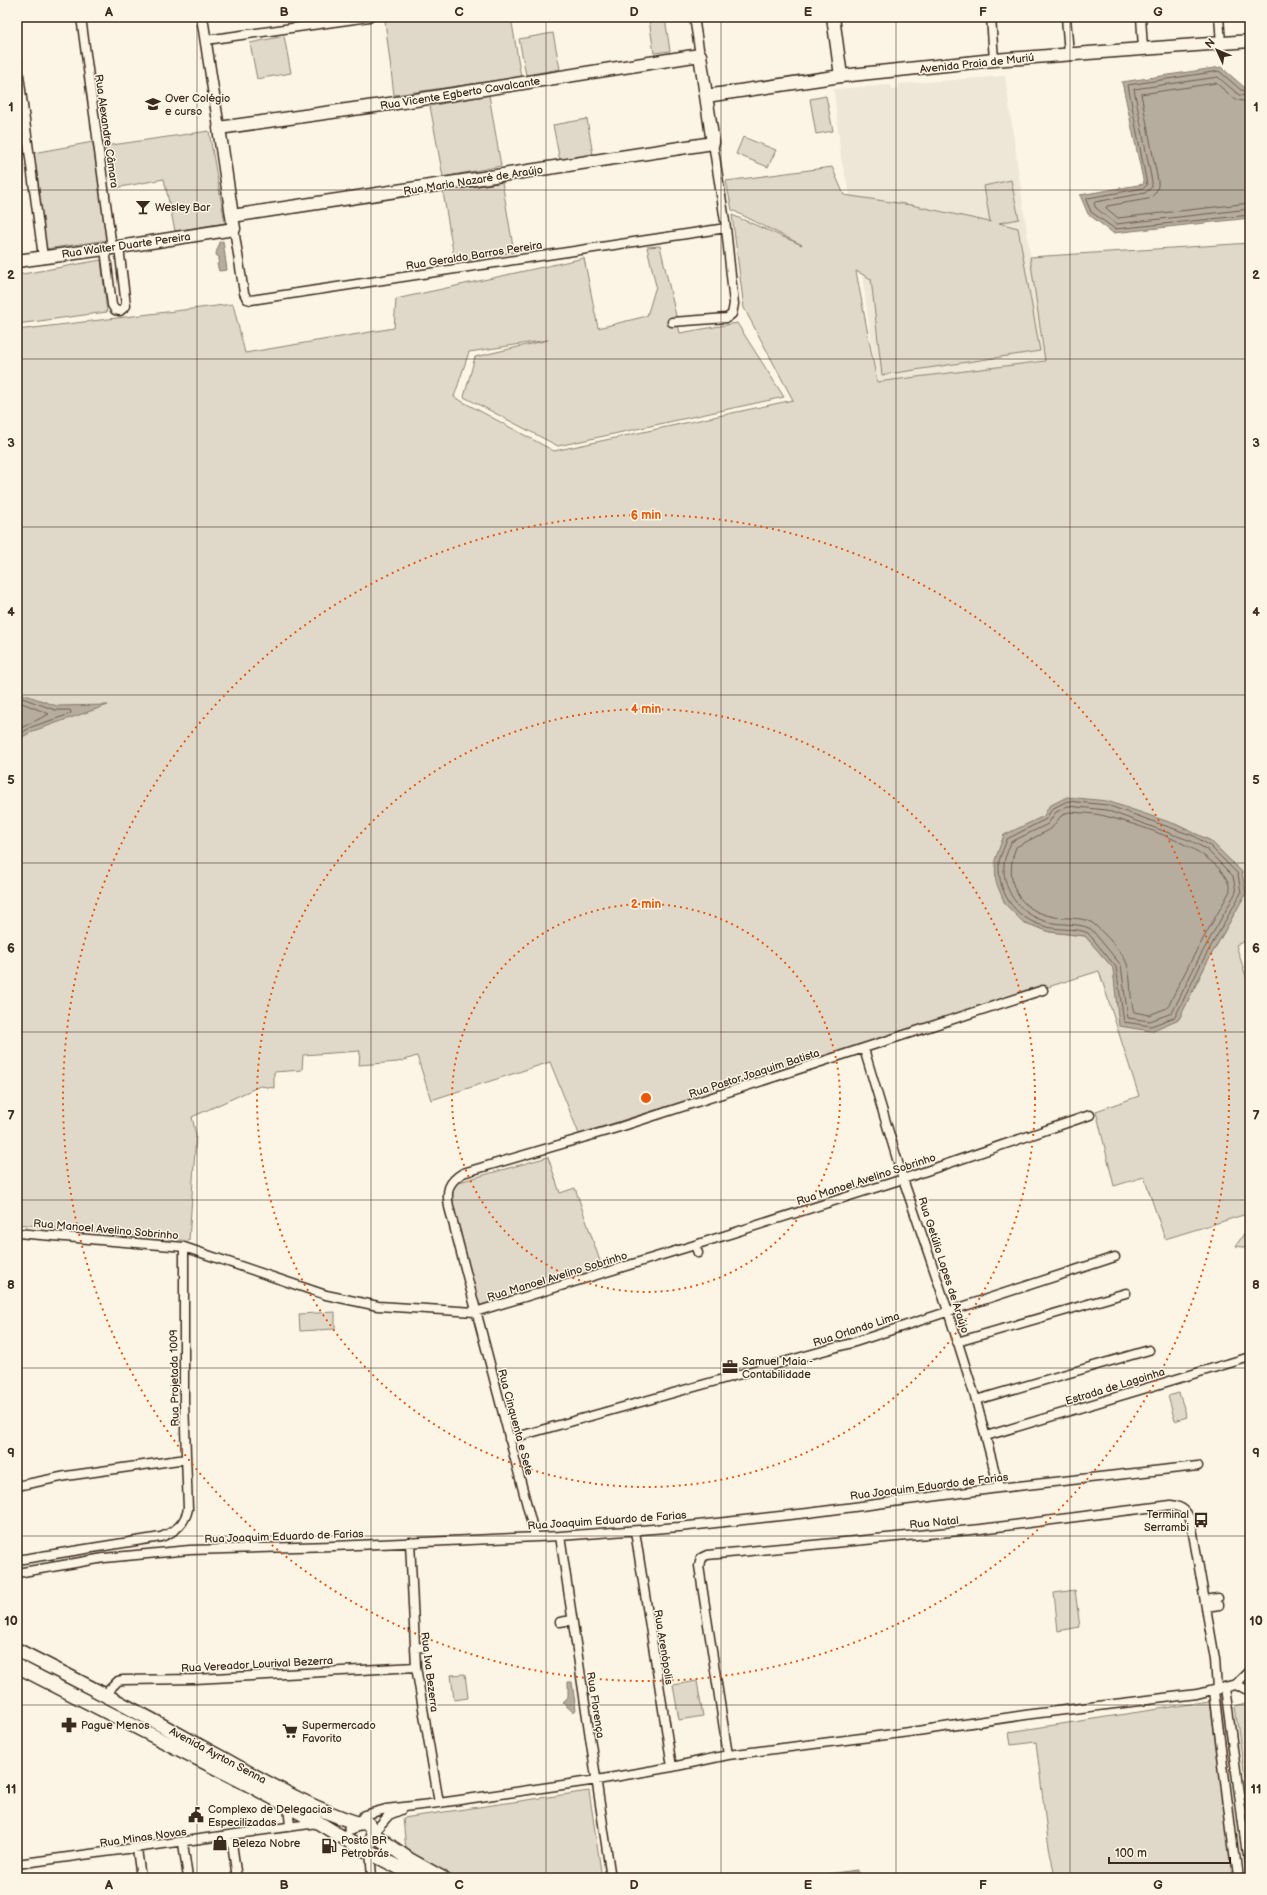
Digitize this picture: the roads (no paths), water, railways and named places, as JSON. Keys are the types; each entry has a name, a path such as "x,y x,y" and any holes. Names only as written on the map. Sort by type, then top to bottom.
{"main road":[{"path":"833,17 841,76"},
{"name":"Avenida Praia de Muriú","path":"706,96 841,76 994,60 1250,41"},
{"path":"700,55 713,143"},
{"name":"Rua Vicente Egberto Cavalcante","path":"220,128 403,102 700,55"},
{"path":"220,128 234,229"},
{"name":"Rua Maria Nazaré de Araújo","path":"232,216 713,143"},
{"name":"Rua Walter Duarte Pereira","path":"17,261 234,229"},
{"name":"Avenida Ayrton Senna","path":"17,1650 105,1694 290,1801 319,1823 419,1878"},
{"name":"Avenida Ayrton Senna","path":"17,1666 290,1801 356,1820"},
{"path":"373,1834 369,1843 360,1846 349,1834 356,1820 370,1826 373,1834 410,1860 442,1878"}],"street":[{"name":"Rua Alexandre Câmara","path":"81,17 112,248"},
{"path":"202,17 220,128"},
{"path":"206,40 369,17"},
{"path":"694,17 700,55"},
{"path":"991,17 994,60"},
{"path":"1066,17 1069,54"},
{"path":"1141,17 1143,48"},
{"path":"1219,17 1221,43"},
{"path":"17,60 43,257"},
{"path":"672,322 727,318 732,311 726,228 713,143"},
{"name":"Rua Geraldo Barros Pereira","path":"234,229 241,278 246,298 250,300 262,300 726,228"},
{"path":"112,248 126,306 120,311 114,310 112,305 112,248"},
{"name":"Rua Pastor Joaquim Batista","path":"471,1170 621,1130 1043,990"},
{"name":"Rua Getúlio Lopes de Araújo","path":"864,1049 903,1179 948,1311 976,1400 999,1488"},
{"name":"Rua Manoel Avelino Sobrinho","path":"17,1232 184,1247 326,1295 378,1306 475,1312 697,1249 1090,1116"},
{"name":"Rua Cinquenta e Sete","path":"471,1170 463,1173 449,1184 447,1195 475,1312 535,1536"},
{"name":"Rua Projetada 1009","path":"17,1560 161,1537 177,1528 186,1516 188,1509 186,1459 184,1247"},
{"name":"Rua Orlando Lima","path":"509,1439 794,1360 1115,1257"},
{"path":"957,1342 1126,1293"},
{"path":"976,1400 1149,1350"},
{"name":"Estrada de Lagoinha","path":"986,1436 1250,1357"},
{"path":"17,1486 66,1476 186,1459"},
{"name":"Rua Joaquim Eduardo de Farias","path":"17,1573 104,1558 190,1550 560,1536 635,1530 808,1513 999,1488 1198,1466"},
{"name":"Rua Natal","path":"728,1755 699,1566 700,1560 707,1555 981,1529 1171,1505 1182,1507 1186,1511 1191,1522 1205,1603"},
{"name":"Rua Arenópolis","path":"635,1530 672,1768"},
{"name":"Rua Florença","path":"560,1536 611,1878"},
{"name":"Rua Iva Bezerra","path":"410,1542 416,1667 439,1804"},
{"path":"1219,1602 1205,1603 1215,1659 1215,1690 1237,1878"},
{"path":"560,1622 572,1620"},
{"path":"414,1648 423,1647"},
{"name":"Rua Vereador Lourival Bezerra","path":"105,1694 118,1681 123,1680 195,1679 416,1667"},
{"path":"356,1820 386,1809 439,1804 597,1780 672,1768 728,1755 917,1731 1032,1714 1156,1700 1215,1690 1236,1684 1250,1670"},
{"path":"1236,1684 1245,1689 1250,1689"},
{"path":"1225,1687 1250,1878"},
{"path":"290,1801 290,1826"},
{"path":"373,1834 388,1816 412,1806"},
{"name":"Rua Minas Novas","path":"17,1864 183,1843 290,1826 319,1823"},
{"path":"231,1836 237,1878"},
{"path":"183,1843 188,1878"},
{"path":"360,1846 372,1878"},
{"path":"137,1849 141,1878"}],"water":[{"path":"1221,67 1244,87 1250,87 1250,218 1113,233 1088,214 1080,195 1144,184 1122,82"},
{"path":"223,241 227,270 219,271 217,264 219,262 219,257 216,253 219,242"},
{"path":"17,692 57,706 108,705 33,731 17,740"},
{"path":"1067,797 1107,801 1175,824 1211,841 1242,872 1246,893 1206,964 1179,1019 1151,1031 1119,1026 1113,968 1085,936 1050,932 1023,922 1005,904 996,882 995,860 1004,835 1044,816 1049,806"},
{"path":"568,1682 572,1682 576,1710 573,1712 563,1703 568,1698"},
{"path":"857,1870 857,1873 861,1873 862,1878 828,1878 827,1874"}],"place":[{"name":"Over Colégio e curso","path":"153,104"},
{"name":"Wesley Bar","path":"143,207"},
{"name":"Samuel Maia - Contabilidade","path":"730,1367"},
{"name":"Terminal Serrambi","path":"1201,1520"},
{"name":"Pague Menos","path":"69,1725"},
{"name":"Supermercado Favorito","path":"290,1731"},
{"name":"Complexo de Delegacias Especilizadas","path":"196,1815"},
{"name":"Beleza Nobre","path":"220,1843"},
{"name":"Posto BR Petrobrás","path":"329,1846"}]}
